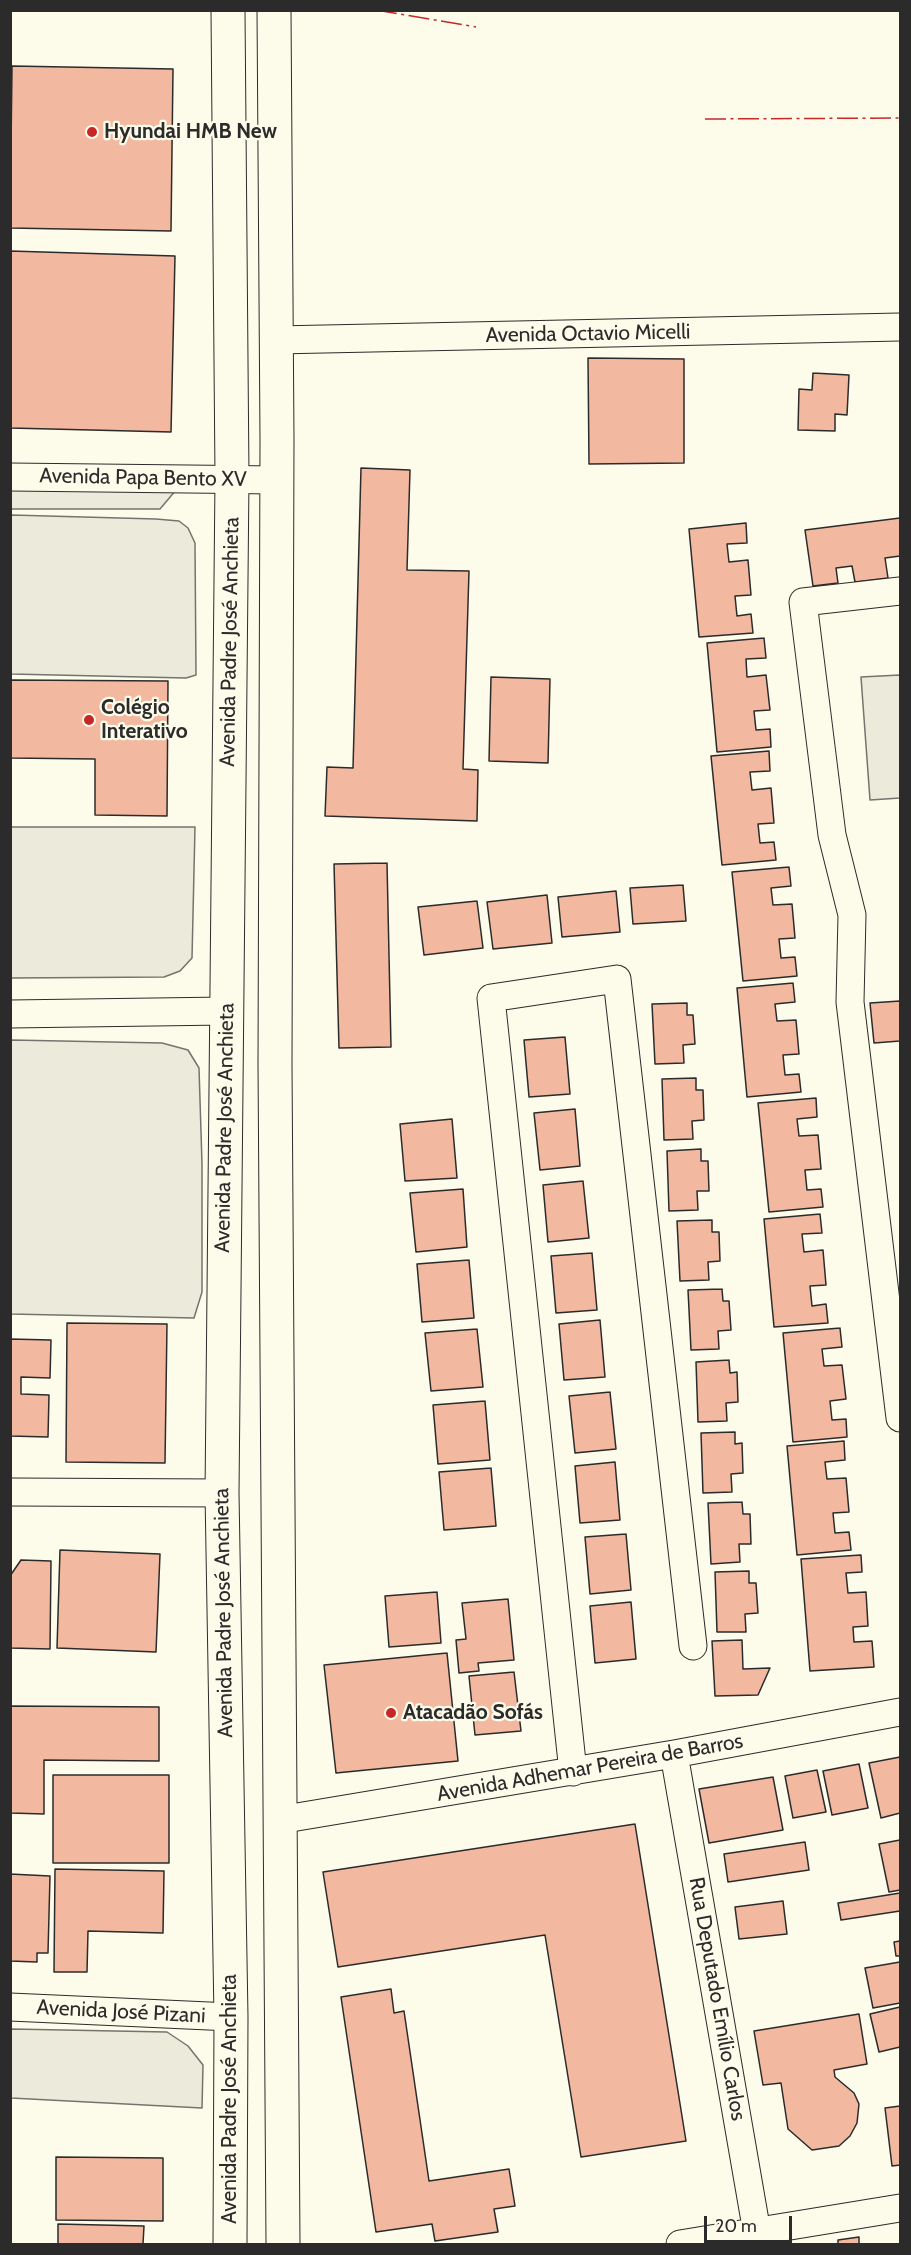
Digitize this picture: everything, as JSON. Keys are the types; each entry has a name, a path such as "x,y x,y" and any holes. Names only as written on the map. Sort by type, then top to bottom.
{"main road":[{"name":"Avenida Padre José Anchieta","path":"228,10 232,478 222,1493 231,2018 230,2244"},
{"path":"274,10 275,1064 283,2244"}],"street":[{"name":"Avenida Octavio Micelli","path":"276,340 900,327"},
{"name":"Avenida Papa Bento XV","path":"10,477 276,480"},
{"path":"900,591 803,602 832,836 852,915 850,1002 900,1418"},
{"path":"573,1772 491,998 617,979 693,1646"},
{"path":"10,1014 226,1011"},
{"path":"10,1492 222,1493"},
{"name":"Avenida Adhemar Pereira de Barros","path":"279,1820 573,1772 900,1712"},
{"name":"Rua Deputado Emílio Carlos","path":"675,1754 758,2238"},
{"name":"Avenida José Pizani","path":"10,2007 231,2018"},
{"path":"680,2244 758,2238 900,2208"}],"shaded area":[{"path":"11,488 176,490 160,509 11,509"},
{"path":"11,515 156,519 179,521 188,528 195,543 196,675 186,678 11,674"},
{"path":"900,675 900,798 870,800 861,677"},
{"path":"10,827 195,827 192,958 180,971 164,977 11,978"},
{"path":"11,1040 162,1043 188,1050 199,1068 202,1164 202,1292 194,1318 11,1314"},
{"path":"11,2029 167,2032 188,2046 203,2065 202,2108 11,2098"}],"building":[{"name":"Hyundai HMB New","path":"12,66 173,69 171,231 10,228"},
{"path":"10,251 175,256 171,432 10,428"},
{"path":"588,358 684,359 684,463 589,464"},
{"path":"813,373 849,375 847,415 835,414 835,431 798,430 799,389 812,390"},
{"path":"361,468 410,470 407,570 469,571 463,769 478,770 477,821 325,816 327,767 353,768"},
{"path":"900,518 900,556 885,558 888,578 855,582 852,566 836,568 838,583 813,586 805,530"},
{"path":"746,523 747,543 727,544 729,562 748,560 751,595 735,596 737,616 751,614 753,633 699,637 689,529"},
{"path":"764,638 766,658 746,659 747,677 766,675 770,710 754,711 756,730 770,729 771,747 717,752 707,643"},
{"path":"491,677 550,679 548,763 489,761"},
{"name":"Colégio Interativo","path":"10,680 168,681 167,816 95,815 95,759 10,758"},
{"path":"769,751 770,771 750,772 752,790 771,788 774,823 758,824 760,843 774,842 776,860 722,865 711,756"},
{"path":"387,863 391,1047 339,1048 334,864"},
{"path":"789,867 791,886 771,888 773,905 792,904 795,938 779,939 781,958 795,957 797,976 743,981 732,872"},
{"path":"683,885 686,921 633,924 630,888"},
{"path":"616,891 620,932 562,937 558,897"},
{"path":"547,895 552,943 493,949 487,902"},
{"path":"477,901 483,948 424,955 418,907"},
{"path":"793,983 795,1002 775,1004 777,1021 796,1020 799,1054 783,1055 785,1075 799,1074 801,1092 747,1097 737,988"},
{"path":"900,1001 900,1041 874,1043 870,1003"},
{"path":"687,1003 687,1015 693,1015 695,1044 683,1045 684,1063 655,1064 652,1004"},
{"path":"565,1037 570,1094 529,1097 524,1040"},
{"path":"696,1078 696,1090 703,1090 704,1120 692,1121 693,1139 664,1140 662,1079"},
{"path":"816,1098 817,1117 797,1119 799,1136 818,1135 821,1169 805,1170 807,1190 821,1189 823,1207 769,1212 758,1103"},
{"path":"575,1109 580,1166 540,1170 534,1113"},
{"path":"452,1119 457,1178 405,1181 400,1124"},
{"path":"701,1149 701,1161 708,1161 709,1191 697,1191 698,1210 669,1211 667,1151"},
{"path":"583,1181 589,1238 548,1242 543,1185"},
{"path":"463,1189 467,1247 416,1252 410,1193"},
{"path":"820,1214 822,1233 802,1234 804,1252 823,1250 826,1285 810,1286 812,1306 826,1304 828,1323 774,1327 764,1219"},
{"path":"712,1220 712,1232 719,1232 720,1261 708,1262 709,1280 680,1281 677,1221"},
{"path":"592,1253 597,1310 556,1313 551,1256"},
{"path":"469,1260 474,1318 422,1322 417,1264"},
{"path":"722,1289 723,1301 729,1301 731,1330 718,1331 719,1349 691,1350 688,1290"},
{"path":"600,1320 605,1377 564,1380 559,1324"},
{"path":"67,1323 167,1324 165,1463 66,1462"},
{"path":"840,1328 842,1347 822,1349 824,1366 842,1365 846,1399 830,1401 832,1420 846,1419 847,1437 793,1442 783,1333"},
{"path":"477,1329 483,1387 431,1391 425,1333"},
{"path":"10,1339 51,1340 50,1378 21,1377 21,1394 49,1395 48,1437 10,1436"},
{"path":"729,1360 730,1373 737,1372 738,1402 726,1403 727,1421 698,1422 696,1362"},
{"path":"610,1392 616,1449 575,1453 569,1396"},
{"path":"485,1401 490,1460 438,1464 433,1405"},
{"path":"735,1432 735,1444 742,1443 743,1473 731,1474 732,1492 703,1493 701,1433"},
{"path":"844,1441 845,1460 825,1462 827,1479 846,1478 849,1512 833,1513 835,1533 849,1532 851,1550 797,1555 787,1446"},
{"path":"615,1462 620,1520 580,1523 575,1466"},
{"path":"491,1468 496,1526 444,1530 439,1472"},
{"path":"742,1502 743,1514 750,1514 751,1544 739,1544 740,1562 711,1564 708,1503"},
{"path":"626,1534 631,1590 590,1594 585,1537"},
{"path":"60,1550 160,1554 156,1652 57,1648"},
{"path":"861,1555 862,1572 846,1573 848,1593 866,1592 868,1626 853,1627 854,1642 872,1641 874,1667 810,1671 801,1559"},
{"path":"21,1560 51,1561 50,1649 10,1648 10,1576"},
{"path":"749,1571 749,1583 756,1583 758,1613 745,1614 746,1632 717,1632 715,1572"},
{"path":"437,1592 441,1643 389,1647 385,1596"},
{"path":"508,1599 514,1660 478,1663 479,1671 459,1673 456,1640 466,1639 462,1603"},
{"path":"631,1602 636,1659 595,1663 590,1606"},
{"path":"742,1640 743,1669 770,1668 758,1695 715,1696 712,1641"},
{"name":"Atacadão Sofás","path":"447,1653 458,1761 336,1773 324,1665"},
{"path":"514,1672 521,1731 475,1735 469,1676"},
{"path":"10,1706 159,1707 159,1761 44,1760 44,1814 10,1813"},
{"path":"900,1757 900,1813 881,1818 869,1763"},
{"path":"859,1764 868,1808 832,1815 823,1771"},
{"path":"817,1770 826,1812 793,1818 785,1776"},
{"path":"53,1775 169,1775 169,1863 53,1863"},
{"path":"773,1777 783,1830 709,1843 699,1789"},
{"path":"635,1824 686,2141 581,2157 545,1935 338,1967 323,1872"},
{"path":"900,1840 900,1890 889,1892 879,1844"},
{"path":"805,1842 809,1870 728,1882 724,1854"},
{"path":"55,1869 164,1871 163,1933 88,1931 87,1972 54,1972"},
{"path":"10,1874 50,1876 48,1953 37,1953 37,1962 10,1961"},
{"path":"900,1893 900,1911 841,1920 838,1903"},
{"path":"783,1901 787,1934 739,1939 735,1907"},
{"path":"900,1941 900,1956 896,1956 894,1942"},
{"path":"900,1962 900,2003 873,2008 865,1968"},
{"path":"391,1989 394,2013 404,2011 429,2181 509,2169 515,2206 494,2209 498,2232 435,2241 432,2224 376,2232 341,1997"},
{"path":"900,2007 900,2047 879,2052 870,2014"},
{"path":"859,2014 867,2064 834,2070 835,2077 854,2093 859,2104 857,2123 850,2136 839,2146 812,2150 788,2129 781,2083 763,2085 754,2031"},
{"path":"900,2106 900,2165 892,2166 885,2108"},
{"path":"56,2157 163,2158 163,2221 56,2220"},
{"path":"58,2224 144,2226 143,2244 58,2244"},
{"path":"859,2237 859,2244 838,2244 838,2240"}],"power":[{"path":"376,10 476,27"},
{"path":"705,119 900,118"}],"place":[{"name":"Hyundai HMB New","path":"92,132"},
{"name":"Colégio Interativo","path":"89,720"},
{"name":"Atacadão Sofás","path":"391,1713"}]}
